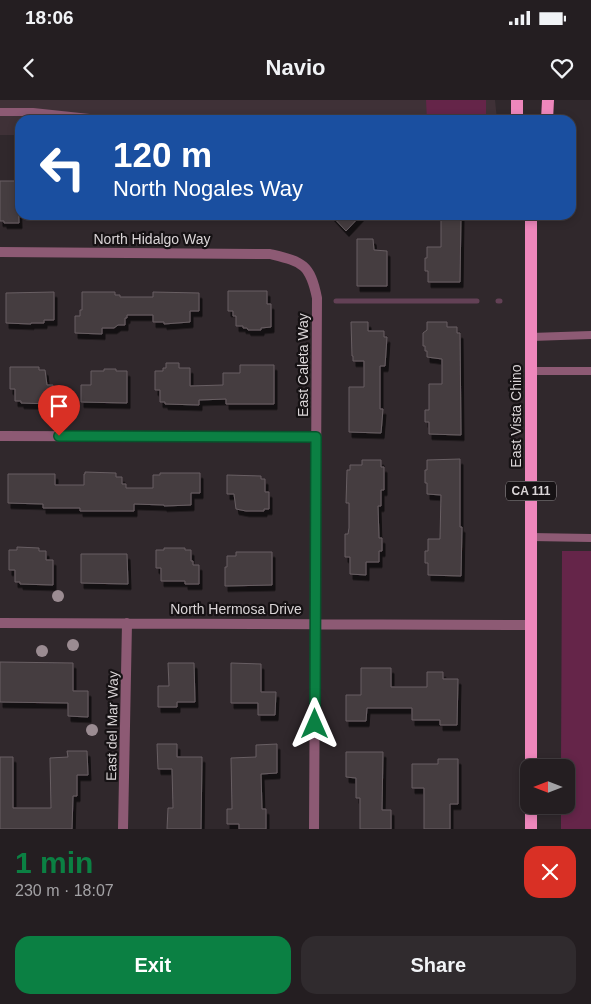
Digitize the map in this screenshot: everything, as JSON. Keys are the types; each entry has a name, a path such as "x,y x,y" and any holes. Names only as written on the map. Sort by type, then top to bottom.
{"main road":[{"path":"517,100 517,115"},
{"path":"547,115 548,100"},
{"name":"East Vista Chino","path":"531,220 531,759"},
{"path":"531,814 531,829"}],"street":[{"name":"North Hidalgo Way","path":"0,252 270,254 303,264"},
{"name":"East Caleta Way","path":"303,264 313,280 317,298 314,829"},
{"path":"0,436 316,437"},
{"name":"North Hermosa Drive","path":"0,623 531,625"},
{"name":"East del Mar Way","path":"123,829 127,623"}],"lane":[{"path":"0,112 33,112 61,115"},
{"path":"531,337 591,335"},
{"path":"531,371 591,371"},
{"path":"531,537 591,538"}],"shaded area":[{"path":"0,100 495,100 496,115 15,115 15,135 0,135"},
{"path":"426,100 486,100 486,115 427,115"},
{"path":"562,551 591,551 591,829 561,829 561,814 575,814 575,759 561,759"}],"building":[{"path":"0,181 15,181 15,220 19,220 19,223 4,223 4,221 0,221"},
{"path":"336,220 356,220 346,231"},
{"path":"441,220 461,220 460,282 428,282 428,271 425,271 427,247 441,247"},
{"path":"357,239 373,239 374,250 387,251 387,286 357,286"},
{"path":"228,291 267,291 267,304 271,304 271,327 261,328 261,330 248,330 243,328 243,326 236,326 236,316 233,316 233,311 228,311"},
{"path":"54,292 54,320 44,320 44,323 31,324 6,323 6,293"},
{"path":"82,292 115,292 115,295 120,295 120,297 153,297 153,292 199,293 199,311 190,311 190,322 164,324 164,322 153,322 153,315 127,315 125,325 118,325 114,328 102,328 102,334 75,333 75,316 80,316 80,310 82,310"},
{"path":"351,322 368,322 368,331 384,331 384,337 387,337 385,366 380,366 380,409 383,409 381,433 349,432 349,387 364,387 364,361 353,361 352,356"},
{"path":"427,322 447,322 447,327 457,327 457,333 460,333 461,435 429,434 429,422 425,422 425,410 429,410 429,384 442,384 442,359 427,357 427,351 425,351 425,346 423,346 423,333 427,330"},
{"path":"166,363 179,363 179,368 190,368 190,386 223,385 223,373 240,373 240,365 274,365 274,404 226,404 226,399 199,400 199,405 165,404 165,402 160,402 160,390 155,390 155,371 163,371 163,368 166,368"},
{"path":"10,367 39,367 39,370 45,370 47,385 53,385 53,404 21,403 21,401 15,401 15,389 10,389"},
{"path":"104,369 127,371 127,403 81,402 81,385 91,385 91,371 104,371"},
{"path":"460,459 461,576 428,575 425,551 428,551 428,539 440,539 441,495 427,494 425,470 427,470 427,460"},
{"path":"362,460 381,460 381,467 384,467 384,490 381,490 381,506 378,506 379,538 382,538 382,551 379,551 379,562 366,562 366,575 350,574 350,557 345,557 345,534 348,534 349,528 349,503 346,503 347,470 350,470 350,465 362,465"},
{"path":"85,472 116,473 116,477 122,477 122,484 126,484 126,488 153,488 153,475 160,475 160,473 200,473 200,493 191,493 191,505 134,504 134,511 80,511 80,508 43,508 43,504 8,503 8,474 55,474 55,485 84,485"},
{"path":"227,475 261,476 261,479 265,479 265,492 269,492 269,509 264,509 264,511 246,511 236,509 234,494 227,494"},
{"path":"17,547 39,548 39,551 46,551 46,560 53,560 53,585 20,584 20,582 15,582 15,570 9,570 9,550 17,550"},
{"path":"164,548 185,548 185,550 191,550 193,565 199,565 199,584 185,584 185,581 161,581 161,568 156,568 156,550 164,550"},
{"path":"236,552 272,552 272,585 225,586 227,556 236,556"},
{"path":"81,554 127,554 128,584 81,583"},
{"path":"0,662 73,663 73,691 88,691 88,717 68,716 68,703 0,702"},
{"path":"168,663 194,663 195,702 177,702 177,707 158,707 158,686 169,686"},
{"path":"231,663 261,664 261,692 276,692 275,715 258,715 258,703 231,703"},
{"path":"361,668 391,668 391,687 427,687 427,672 443,672 443,679 458,679 457,725 440,725 440,720 412,720 412,708 367,708 366,721 346,721 346,695 361,695"},
{"path":"157,744 177,744 177,757 202,757 201,829 167,829 168,808 173,808 172,769 158,769"},
{"path":"277,744 277,773 261,774 262,809 266,809 266,829 239,829 239,824 227,824 227,809 232,809 231,758 256,757 256,745"},
{"path":"67,751 87,751 88,775 77,775 77,796 73,796 72,829 0,829 0,757 13,757 13,808 51,808 50,758 68,757"},
{"path":"346,752 383,752 382,810 391,810 391,829 360,829 360,798 356,798 356,778 346,777"},
{"path":"438,759 458,759 458,804 450,804 450,829 424,829 424,788 412,788 412,764 438,764"}],"waterway":[{"path":"336,301 477,301"}],"route":[{"path":"59,436 316,437 315,724"}]}
